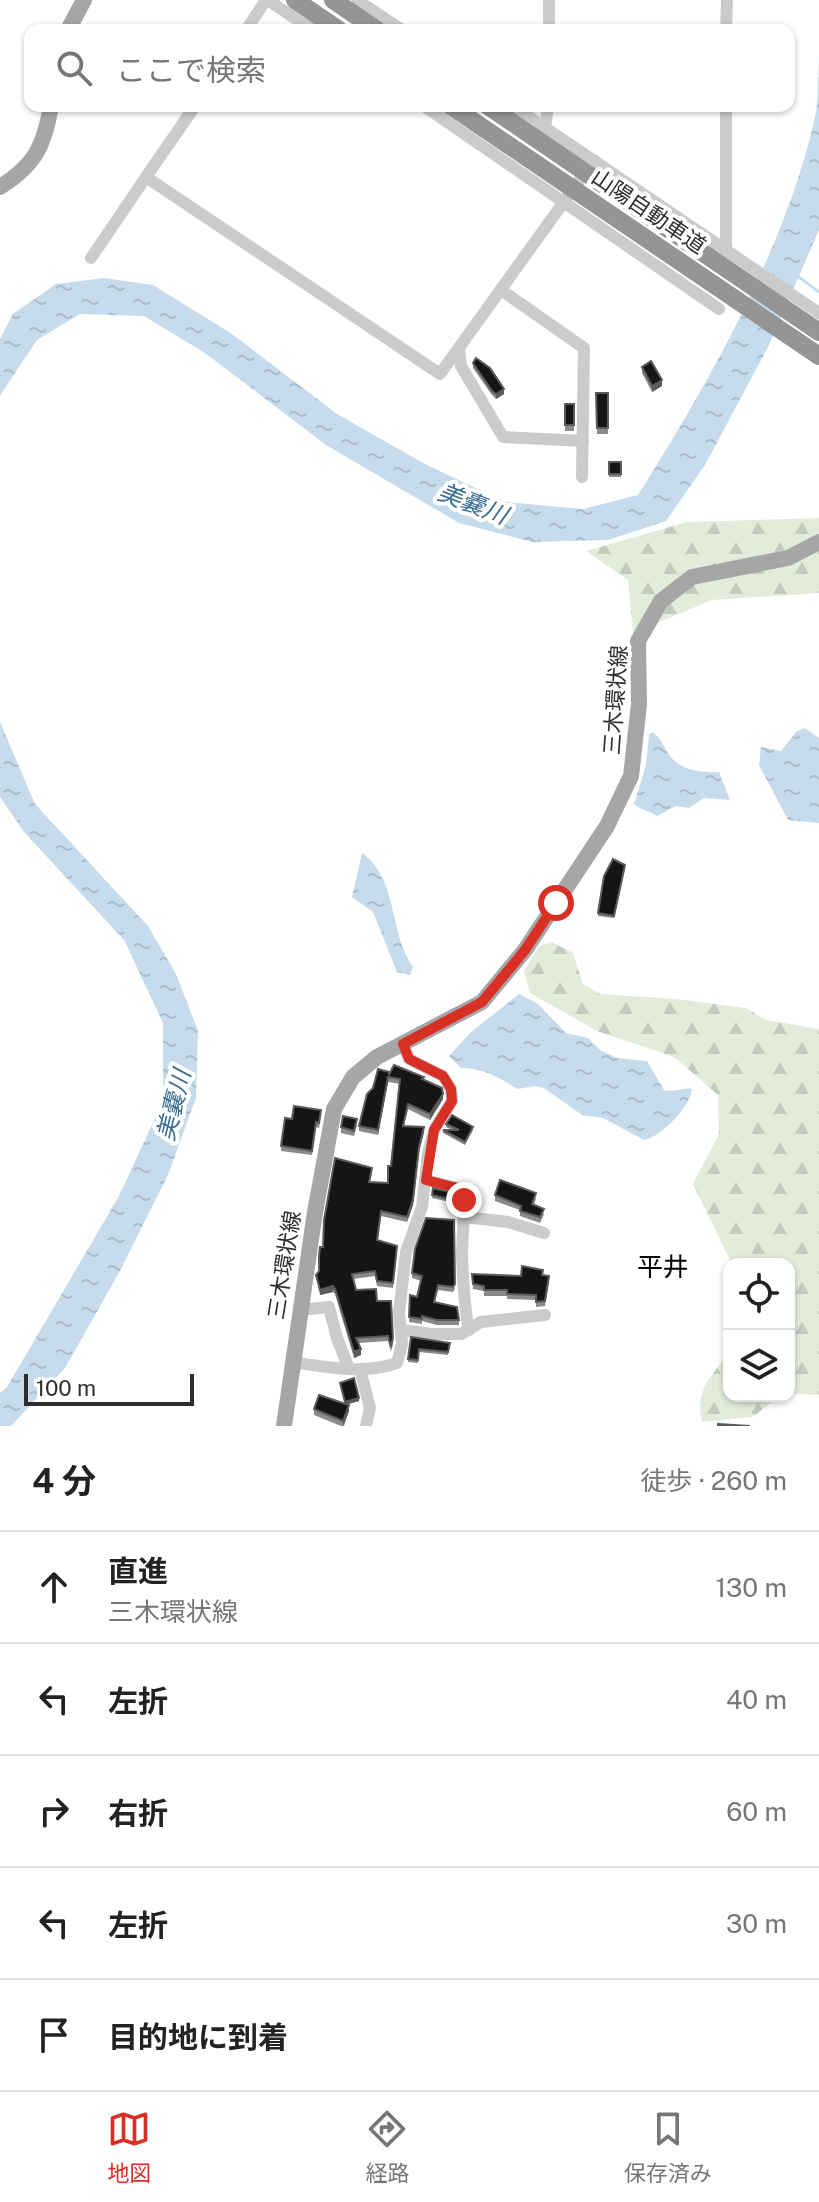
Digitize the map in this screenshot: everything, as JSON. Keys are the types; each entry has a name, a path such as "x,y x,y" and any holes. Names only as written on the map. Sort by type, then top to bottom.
{"highway":[{"path":"295,0 330,24"},
{"path":"333,0 378,22"},
{"name":"山陽自動車道","path":"460,112 819,356"},
{"name":"山陽自動車道","path":"497,112 819,332"}],"main road":[{"path":"71,24 84,0"},
{"path":"0,187 20,174 36,156 47,131 50,112"},
{"name":"三木環状線","path":"284,1426 291,1362 334,1109 353,1077 377,1057 482,1002 525,950 607,826 631,776 639,704 638,641 661,601 692,577 788,558 819,542"}],"street":[{"path":"250,24 267,0 303,24"},
{"path":"357,0 378,22 385,0"},
{"path":"549,0 549,24"},
{"path":"726,24 727,0"},
{"path":"91,258 191,112"},
{"path":"433,112 719,309"},
{"path":"522,112 813,310"},
{"path":"545,128 547,112"},
{"path":"726,112 726,249"},
{"path":"146,177 440,374 594,160"},
{"path":"501,290 584,348 582,477"},
{"path":"459,348 461,366 503,437 583,441"},
{"path":"291,1362 355,1369 380,1368 397,1363 402,1344 399,1313 406,1252 422,1207 434,1130 452,1101 451,1089 443,1076 409,1059 403,1044"},
{"path":"426,1180 462,1192 465,1217 462,1256 469,1330"},
{"path":"465,1217 508,1222 544,1233"},
{"path":"300,1310 329,1307 337,1338 355,1369 370,1408 366,1426"},
{"path":"401,1330 461,1334 481,1322 545,1315"}],"green space":[{"path":"819,518 819,593 712,600 633,633 628,580 586,551 687,522"},
{"path":"552,942 573,953 583,984 600,994 746,1008 766,1020 819,1029 819,1395 795,1393 795,1258 729,1258 693,1184 719,1134 718,1095 674,1057 597,1031 530,993 524,971 539,946"},
{"path":"723,1361 723,1402 772,1402 753,1417 702,1422 702,1392"}],"water":[{"name":"美嚢川","path":"819,55 819,230 768,347 705,465 666,521 608,540 532,542 459,523 326,445 205,353 144,316 80,314 37,340 0,396 0,339 13,314 56,284 104,278 153,285 232,334 337,414 423,463 505,502 583,509 638,495 717,362 783,220 814,122"},
{"name":"美嚢川","path":"0,722 35,804 148,926 176,974 198,1031 196,1098 168,1175 120,1271 65,1368 11,1426 0,1426 0,1393 7,1387 119,1196 163,1101 163,1023 124,940 24,832 0,797"},
{"path":"805,728 819,738 819,823 788,820 759,765 761,747 781,751 797,731"},
{"path":"653,732 672,759 684,767 719,772 730,800 704,798 689,808 676,806 657,816 634,804 646,765 649,734"},
{"path":"362,853 374,864 388,891 400,938 413,967 410,975 397,972 373,912 352,897"},
{"path":"519,994 538,1004 566,1033 588,1038 600,1050 617,1058 647,1061 664,1090 692,1089 681,1112 659,1133 644,1140 603,1118 582,1115 544,1088 518,1089 484,1072 461,1068 449,1056 470,1033"}],"building":[{"path":"476,358 490,368 504,389 496,394 492,391 473,363"},
{"path":"651,361 662,380 652,386 642,367"},
{"path":"596,393 608,393 608,428 597,428"},
{"path":"565,404 574,404 574,425 565,425"},
{"path":"609,462 621,462 621,474 609,474"},
{"path":"613,859 625,865 614,916 598,913 604,876"},
{"path":"394,1065 424,1077 422,1079 442,1088 443,1094 430,1114 408,1104 403,1126 424,1127 413,1200 407,1217 381,1211 377,1240 397,1246 393,1283 377,1281 375,1271 352,1274 356,1290 376,1289 377,1301 391,1301 391,1347 388,1336 356,1338 361,1349 354,1352 335,1289 333,1286 320,1290 316,1275 319,1271 320,1247 323,1247 324,1220 335,1158 372,1168 369,1182 388,1183 400,1079 388,1077 378,1130 359,1126 367,1094 373,1088 378,1069 389,1072 389,1075"},
{"path":"294,1106 321,1110 312,1151 281,1146 285,1118 292,1119"},
{"path":"452,1115 473,1127 465,1142 443,1130 459,1130 446,1124"},
{"path":"343,1116 357,1119 354,1131 341,1127"},
{"path":"500,1180 536,1193 532,1204 544,1209 540,1217 520,1211 521,1206 495,1195"},
{"path":"433,1188 453,1193 454,1200 432,1195"},
{"path":"426,1218 454,1220 455,1284 453,1287 438,1285 434,1302 457,1307 459,1320 409,1317 410,1295 417,1297 422,1276 412,1273 415,1249"},
{"path":"522,1266 543,1270 542,1275 549,1276 545,1301 536,1302 536,1295 484,1290 484,1286 473,1284 472,1274 521,1276"},
{"path":"411,1337 450,1343 448,1352 419,1349 418,1360 408,1359"},
{"path":"354,1378 359,1398 345,1402 340,1383"},
{"path":"319,1395 349,1405 343,1421 314,1409"}],"waterway":[{"path":"796,275 819,292"}],"district":[{"name":"平井","path":"663,1266"}],"route":[{"path":"464,1200 457,1188 426,1180 434,1130 452,1101 451,1089 443,1076 409,1059 403,1044 482,1002 525,950 556,903"}]}
